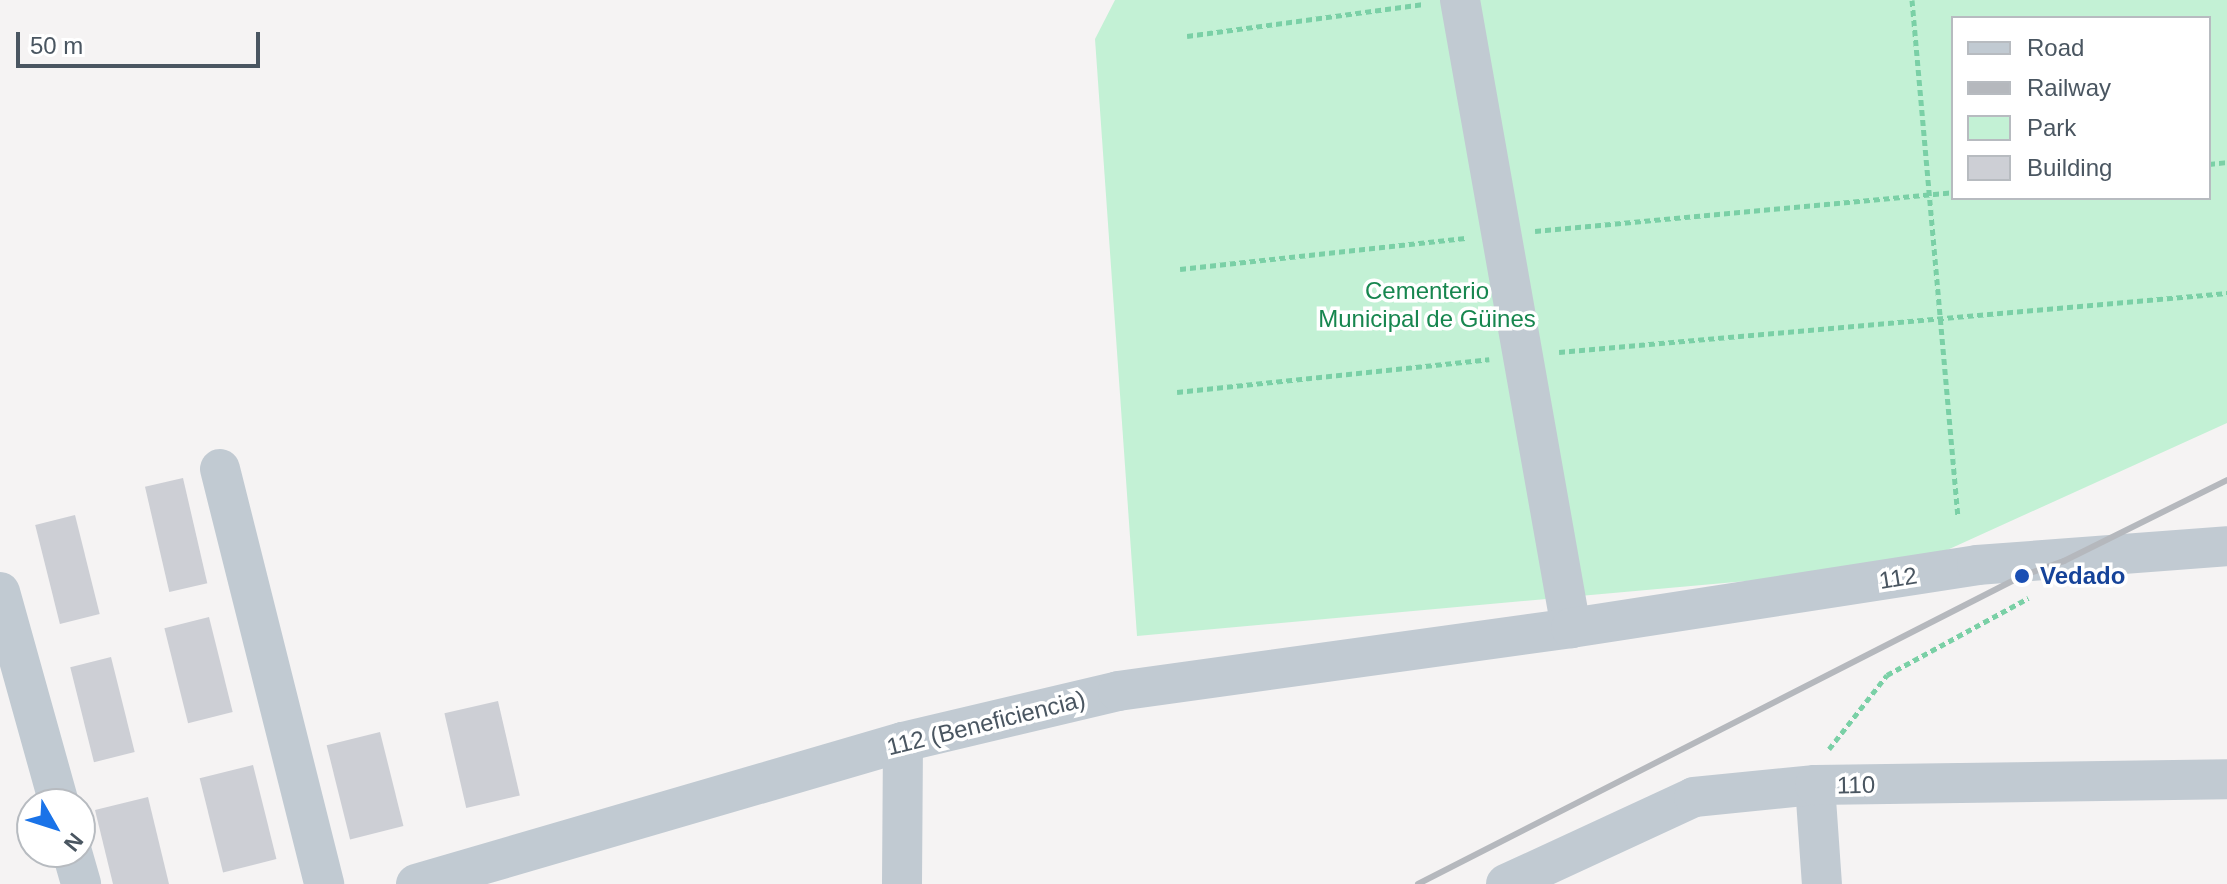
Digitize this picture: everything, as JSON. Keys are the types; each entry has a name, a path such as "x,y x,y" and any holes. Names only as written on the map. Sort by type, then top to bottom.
{"street":[{"path":"1450,1 1501,234 1571,628"},
{"path":"220,469 324,884"},
{"name":"112","path":"1571,628 1977,565 2227,546"},
{"path":"0,592 55,788"},
{"name":"112 (Beneficiencia)","path":"416,884 903,742 1118,691 1571,628"},
{"path":"902,884 903,742"},
{"name":"110","path":"1506,884 1694,797 1815,785 2227,779"},
{"path":"1815,785 1822,884"}],"path":[{"path":"1912,0 1958,517"},
{"path":"1187,36 1450,1"},
{"path":"1180,269 1501,234 1951,192"},
{"path":"1177,392 1522,356 2227,293"},
{"path":"1815,785 1825,753 1887,675 2035,594"}],"green space":[{"name":"Cementerio Municipal de Güines","path":"1115,0 2227,0 2227,423 1912,566 1137,636 1095,39"}],"building":[{"path":"183,478 207,583 169,592 145,487"},
{"path":"75,515 100,614 60,624 35,525"},
{"path":"209,617 233,712 188,723 164,628"},
{"path":"111,657 135,752 94,762 70,667"},
{"path":"498,701 520,796 466,808 444,713"},
{"path":"380,732 403,826 350,839 327,745"},
{"path":"253,765 276,859 223,872 200,778"},
{"path":"148,797 169,884 113,884 96,810"}],"railway":[{"path":"1418,884 2022,576 2064,561 2227,480"}],"place":[{"name":"Vedado","path":"2022,576"}]}
